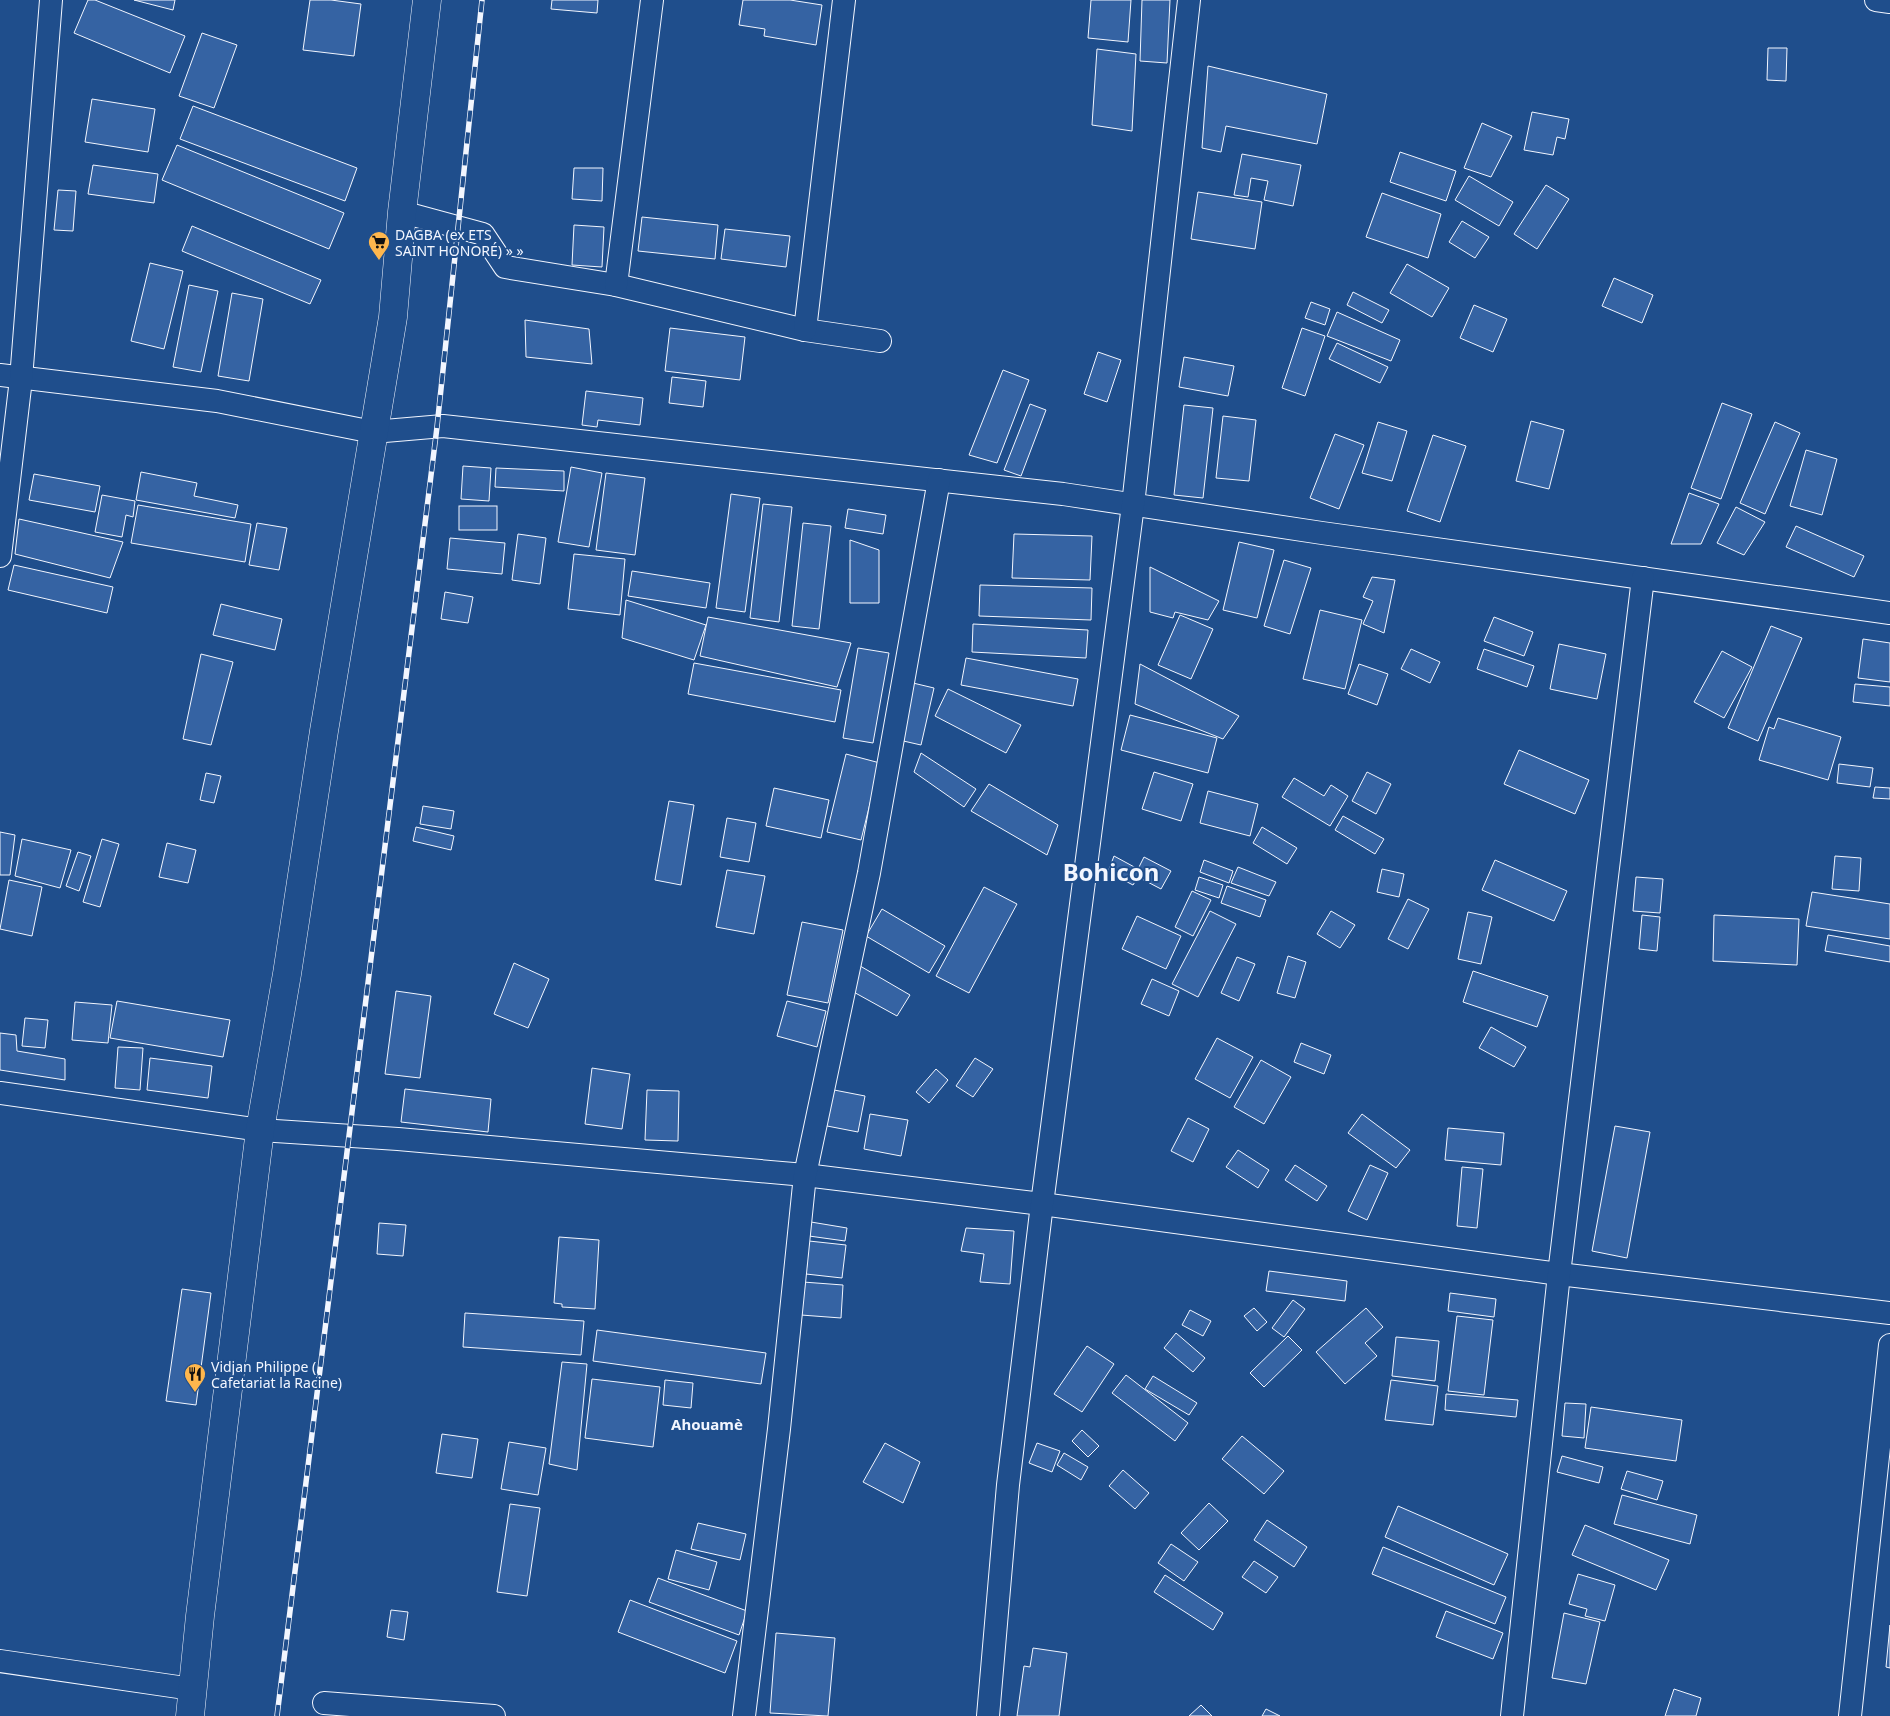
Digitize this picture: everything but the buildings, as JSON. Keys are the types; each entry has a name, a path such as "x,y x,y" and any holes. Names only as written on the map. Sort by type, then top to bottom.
{"highway":[{"path":"190,1716 260,1130 393,317 402,212 427,0"}],"street":[{"path":"0,556 11,377 51,0"},
{"path":"616,285 652,0"},
{"path":"805,330 844,0"},
{"path":"988,1716 1008,1485 1042,1204 1133,505 1190,0"},
{"path":"1876,0 1890,2"},
{"path":"402,212 483,234 505,267 616,285 805,330 880,341"},
{"path":"11,377 102,386 217,401 373,432 443,426 1063,494 1890,613"},
{"path":"744,1716 779,1429 805,1175 869,873 939,480"},
{"path":"1512,1716 1559,1274 1642,578"},
{"path":"0,1093 260,1130 398,1139 805,1175 1042,1204 1559,1274 1890,1313"},
{"path":"1850,1716 1890,1345"},
{"path":"0,1661 192,1689"},
{"path":"324,1703 494,1716"}],"railway":[{"path":"277,1716 437,427 482,0"}],"place":[{"name":"DAGBA (ex ETS SAINT HONORÉ) » »","path":"379,261"},
{"name":"Vidjan Philippe ( Cafetariat la Racine)","path":"195,1393"}],"district":[{"name":"Bohicon","path":"1111,871"},
{"name":"Ahouamè","path":"707,1424"}]}
